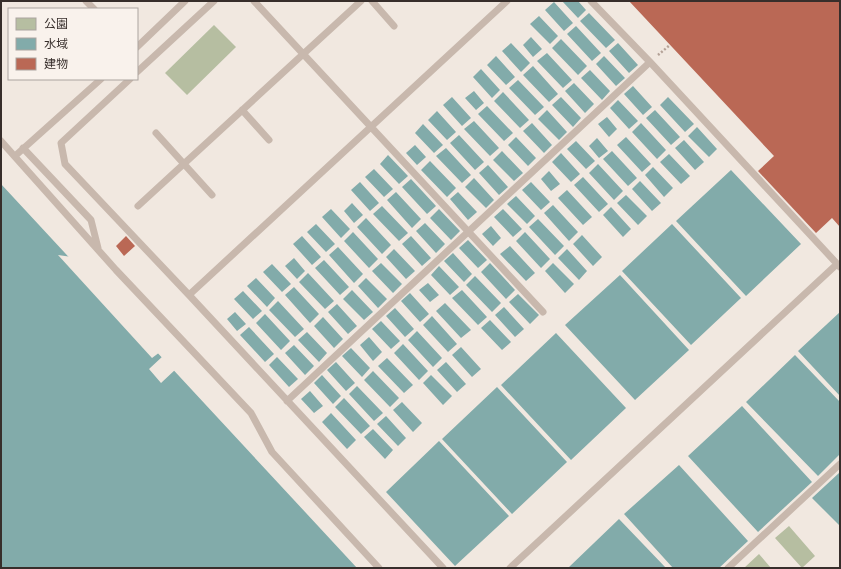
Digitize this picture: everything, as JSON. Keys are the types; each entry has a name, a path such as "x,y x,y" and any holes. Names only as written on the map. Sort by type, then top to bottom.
{"lane":[{"path":"138,46 185,1"},
{"path":"138,71 214,1"},
{"path":"254,1 543,312"},
{"path":"138,206 361,1"},
{"path":"372,1 394,26"},
{"path":"189,295 507,1"},
{"path":"510,568 839,265 592,1"},
{"path":"287,401 650,62"},
{"path":"15,156 100,80"},
{"path":"129,80 61,143 65,164 443,568"},
{"path":"242,110 269,140"},
{"path":"156,133 212,195"},
{"path":"1,141 98,250 250,413 272,452 380,568"},
{"path":"23,148 91,220 98,250"},
{"path":"728,568 840,464"}],"path":[{"path":"650,62 670,44"}],"green space":[{"path":"214,25 236,47 187,95 165,73"},
{"path":"789,526 815,556 802,568 775,538"},
{"path":"759,554 771,568 744,568"}],"water":[{"path":"562,1 578,1 586,10 578,18"},
{"path":"554,2 573,23 564,31 545,10"},
{"path":"589,13 615,40 606,48 580,21"},
{"path":"539,16 558,36 550,44 530,24"},
{"path":"576,26 601,53 592,61 567,34"},
{"path":"531,37 542,49 533,57 523,45"},
{"path":"561,39 587,66 578,75 552,48"},
{"path":"511,43 530,63 521,72 502,51"},
{"path":"618,43 638,65 629,73 609,51"},
{"path":"547,53 572,80 563,88 537,61"},
{"path":"496,56 515,77 506,85 487,65"},
{"path":"604,56 625,78 616,86 596,64"},
{"path":"533,66 558,94 549,102 523,75"},
{"path":"481,69 500,90 492,98 473,77"},
{"path":"590,70 610,91 602,100 581,78"},
{"path":"518,80 544,107 535,115 509,88"},
{"path":"574,83 594,104 585,113 565,91"},
{"path":"633,86 652,107 643,115 624,94"},
{"path":"474,91 484,103 476,110 465,98"},
{"path":"503,92 529,120 520,128 494,101"},
{"path":"452,97 471,118 462,126 443,105"},
{"path":"561,97 581,118 573,127 552,105"},
{"path":"668,97 694,124 685,132 660,105"},
{"path":"618,100 638,121 629,129 610,108"},
{"path":"487,106 513,133 504,141 478,114"},
{"path":"547,110 567,132 559,140 538,119"},
{"path":"655,110 680,137 671,145 646,118"},
{"path":"437,111 456,132 447,140 428,120"},
{"path":"607,117 617,129 609,137 598,124"},
{"path":"474,121 499,148 490,156 464,129"},
{"path":"532,123 552,145 544,153 523,131"},
{"path":"641,123 666,150 657,159 632,132"},
{"path":"423,124 443,145 434,153 415,133"},
{"path":"697,127 717,149 709,157 688,136"},
{"path":"459,135 484,162 475,170 450,143"},
{"path":"516,137 536,158 528,166 508,145"},
{"path":"626,137 651,164 642,172 617,145"},
{"path":"597,138 608,151 599,158 589,146"},
{"path":"684,140 704,162 695,170 675,148"},
{"path":"576,141 595,161 586,169 567,149"},
{"path":"415,145 426,157 417,165 406,153"},
{"path":"446,148 471,175 462,183 436,156"},
{"path":"502,151 523,173 514,181 493,160"},
{"path":"612,151 637,178 628,186 603,159"},
{"path":"561,153 580,174 571,182 552,162"},
{"path":"669,154 690,176 681,184 660,162"},
{"path":"388,155 408,176 399,184 380,164"},
{"path":"430,161 456,188 447,197 421,170"},
{"path":"598,164 623,191 614,200 589,173"},
{"path":"488,165 508,187 499,195 479,173"},
{"path":"653,167 673,188 664,197 645,175"},
{"path":"374,169 393,189 384,197 365,177"},
{"path":"731,170 801,244 746,296 676,221"},
{"path":"549,171 560,184 551,191 541,179"},
{"path":"583,177 608,204 599,212 574,185"},
{"path":"474,178 494,200 486,208 465,187"},
{"path":"411,179 436,206 427,214 402,187"},
{"path":"640,181 661,203 652,211 632,189"},
{"path":"360,182 379,203 370,211 351,190"},
{"path":"531,182 550,202 541,210 522,190"},
{"path":"1,184 357,568 1,568"},
{"path":"567,190 592,217 583,225 558,198"},
{"path":"396,192 421,219 412,228 387,200"},
{"path":"458,192 477,212 468,220 450,199"},
{"path":"626,195 647,216 638,225 617,203"},
{"path":"516,196 535,216 527,224 507,204"},
{"path":"352,203 363,215 354,223 344,211"},
{"path":"553,205 578,232 569,241 544,213"},
{"path":"382,206 408,233 399,241 373,214"},
{"path":"611,207 631,229 623,237 603,215"},
{"path":"331,209 350,229 341,238 322,217"},
{"path":"439,209 460,231 451,240 430,218"},
{"path":"503,209 522,229 513,237 494,217"},
{"path":"366,218 391,245 382,254 357,227"},
{"path":"538,219 564,246 555,255 529,227"},
{"path":"425,223 445,244 436,253 416,231"},
{"path":"316,224 335,244 326,252 307,232"},
{"path":"672,224 741,298 691,345 622,271"},
{"path":"491,226 501,238 493,246 482,234"},
{"path":"353,232 378,259 369,268 344,241"},
{"path":"525,232 550,259 541,268 516,241"},
{"path":"582,235 602,257 593,266 573,244"},
{"path":"302,236 321,257 312,265 293,244"},
{"path":"411,236 431,258 422,266 402,244"},
{"path":"468,240 487,260 478,268 459,248"},
{"path":"510,246 535,273 526,281 500,254"},
{"path":"338,247 363,274 354,283 329,255"},
{"path":"394,249 415,271 406,279 386,257"},
{"path":"567,249 587,271 579,280 558,258"},
{"path":"453,253 472,274 464,282 444,261"},
{"path":"294,258 305,271 297,279 285,266"},
{"path":"324,260 349,287 340,295 315,268"},
{"path":"381,263 402,284 393,293 372,271"},
{"path":"490,263 515,290 506,299 481,272"},
{"path":"553,263 574,284 565,293 545,271"},
{"path":"272,264 291,284 282,292 263,272"},
{"path":"439,266 459,287 450,295 431,275"},
{"path":"308,273 334,301 325,309 299,282"},
{"path":"620,275 689,350 635,400 565,325"},
{"path":"475,276 501,303 492,312 466,285"},
{"path":"256,278 275,298 267,307 247,286"},
{"path":"366,278 387,299 378,308 358,286"},
{"path":"428,283 439,295 430,302 419,290"},
{"path":"294,287 319,314 310,323 285,295"},
{"path":"352,290 373,312 364,320 343,299"},
{"path":"462,290 487,317 478,325 452,298"},
{"path":"243,291 262,311 253,319 234,299"},
{"path":"410,293 429,314 420,322 401,301"},
{"path":"518,294 539,315 530,324 509,302"},
{"path":"278,301 304,329 295,337 269,310"},
{"path":"445,303 471,330 461,338 436,311"},
{"path":"337,304 357,326 348,334 328,312"},
{"path":"504,307 524,329 515,337 495,315"},
{"path":"395,308 414,329 405,337 386,316"},
{"path":"235,312 246,324 237,331 227,319"},
{"path":"840,312 840,396 798,351"},
{"path":"265,314 290,341 281,350 256,323"},
{"path":"432,316 457,344 448,352 423,325"},
{"path":"323,317 343,339 334,348 314,326"},
{"path":"490,320 511,342 502,350 481,328"},
{"path":"381,321 400,341 391,349 372,329"},
{"path":"249,327 274,354 265,362 240,335"},
{"path":"417,331 442,358 433,367 408,340"},
{"path":"307,332 327,353 319,362 298,340"},
{"path":"556,333 626,408 571,460 501,385"},
{"path":"369,337 382,352 373,361 360,345"},
{"path":"403,344 428,371 419,380 394,353"},
{"path":"294,345 314,366 305,375 285,353"},
{"path":"461,347 481,369 472,377 452,355"},
{"path":"351,348 370,368 362,377 342,356"},
{"path":"795,355 840,402 840,454 818,476 746,402"},
{"path":"277,357 298,379 289,387 269,365"},
{"path":"387,358 413,385 404,393 378,366"},
{"path":"336,362 355,383 346,391 327,370"},
{"path":"446,362 466,384 457,392 437,370"},
{"path":"373,371 399,398 390,407 364,380"},
{"path":"322,375 341,396 333,404 314,383"},
{"path":"431,375 452,396 443,405 423,383"},
{"path":"357,386 383,413 374,421 349,394"},
{"path":"497,387 567,462 512,514 442,439"},
{"path":"310,391 323,406 314,413 301,399"},
{"path":"344,398 370,426 361,434 335,407"},
{"path":"402,402 422,423 413,432 393,410"},
{"path":"742,406 812,482 758,532 688,456"},
{"path":"331,413 356,440 347,449 322,422"},
{"path":"386,416 406,438 398,446 377,424"},
{"path":"373,429 393,450 385,459 364,437"},
{"path":"439,441 509,516 455,566 386,492"},
{"path":"679,465 748,541 719,568 673,568 624,514"},
{"path":"839,473 840,475 840,526 812,498"},
{"path":"619,519 666,568 568,568"}],"pier":[{"path":"58,255 72,257 160,352 152,358"},
{"path":"163,356 176,369 161,383 149,369"}],"building":[{"path":"629,1 840,1 840,227 832,218 816,233 758,171 774,156"},
{"path":"126,236 135,246 124,256 116,246"}]}
